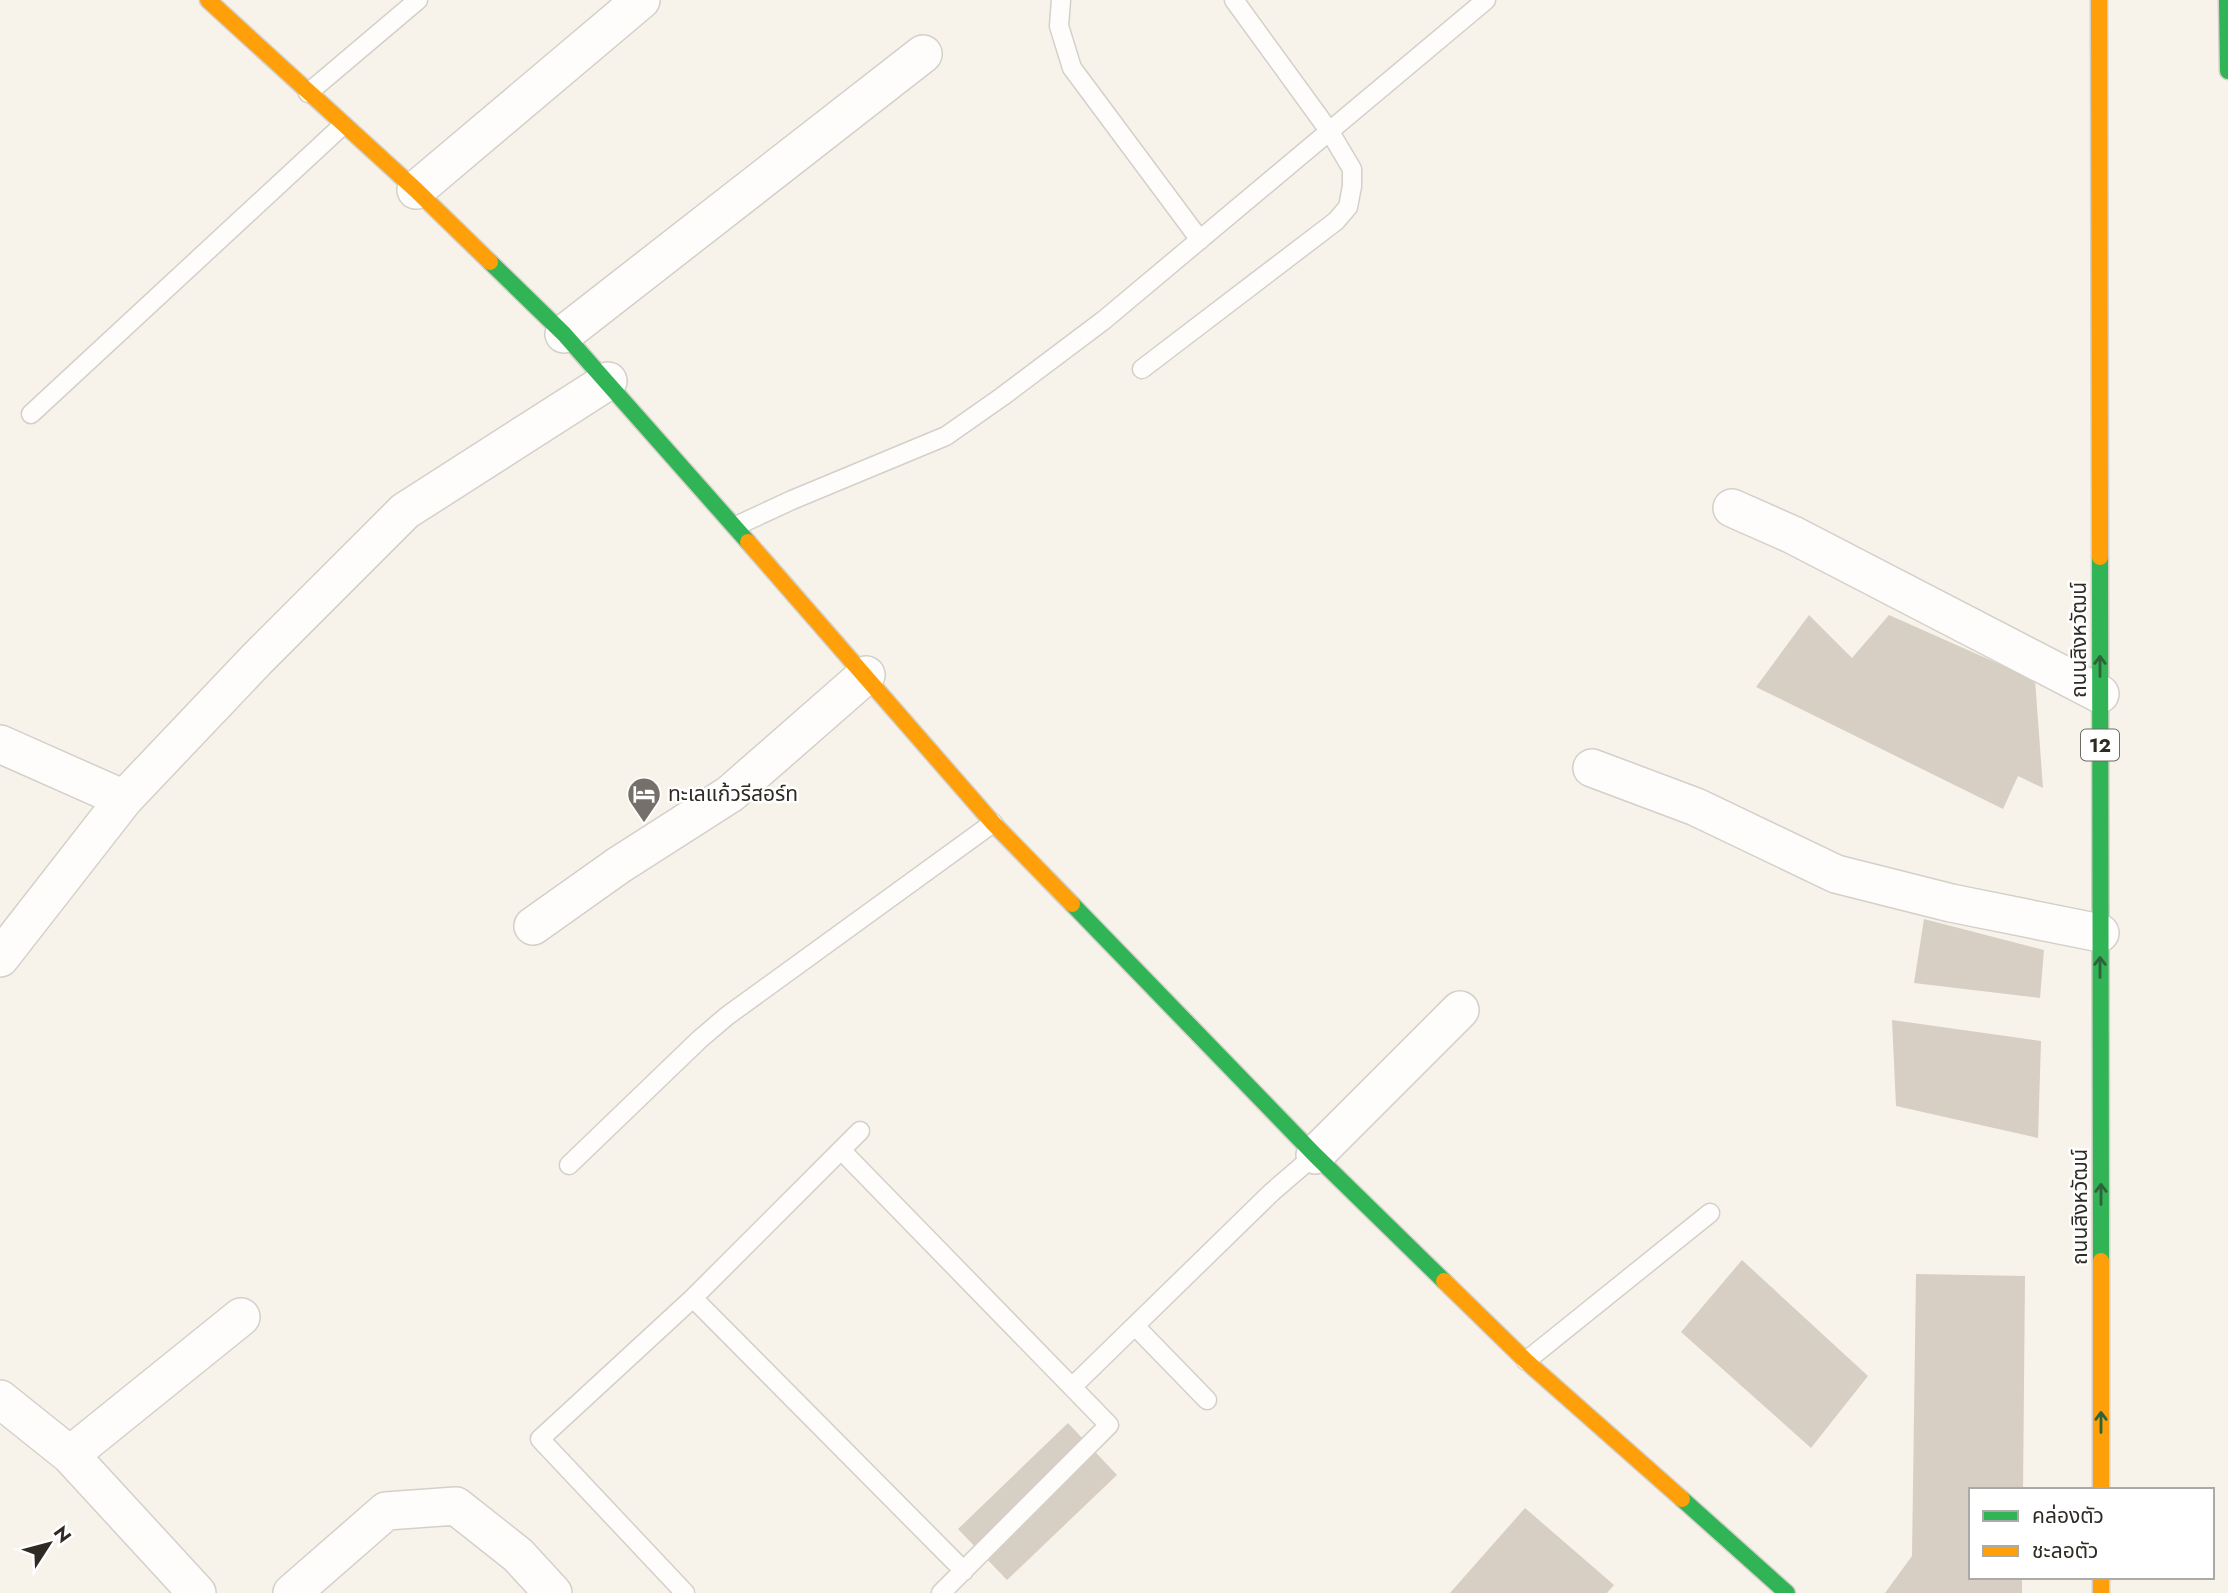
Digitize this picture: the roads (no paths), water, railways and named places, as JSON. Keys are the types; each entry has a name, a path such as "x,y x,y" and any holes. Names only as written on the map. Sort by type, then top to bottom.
{"street":[{"path":"208,0 416,190 564,334 736,526 993,823 1315,1155 1526,1361 1787,1593"},
{"path":"416,190 640,0"},
{"name":"ถนนสิงหวัฒน์","path":"2099,0 2101,1488"},
{"path":"2227,0 2228,71"},
{"path":"564,334 923,54"},
{"path":"0,958 124,799 257,659 405,511 608,382"},
{"path":"1732,508 1793,535 2100,694"},
{"path":"533,926 619,864 730,794 866,675"},
{"path":"0,744 124,799"},
{"path":"1592,768 1696,807 1836,874 1951,903 2100,933"},
{"path":"1315,1155 1460,1010"},
{"path":"70,1455 241,1317"},
{"path":"0,1399 70,1455 197,1593"},
{"path":"292,1593 386,1511 456,1506 518,1555 553,1593"}],"lane":[{"path":"308,93 418,0"},
{"path":"1061,0 1059,26 1072,68 1200,240"},
{"path":"1142,369 1336,221 1348,207 1352,169 1330,132 1234,0"},
{"path":"736,526 946,436 1003,397 1104,320 1486,0"},
{"path":"31,414 343,125"},
{"path":"569,1165 727,1016 993,823"},
{"path":"685,1593 540,1439 693,1298 860,1131"},
{"path":"841,1150 1109,1425 942,1593"},
{"path":"1072,1387 1272,1192 1315,1155"},
{"path":"1526,1361 1710,1213"},
{"path":"693,1298 964,1571"},
{"path":"1136,1327 1207,1400"}],"place":[{"name":"ทะเลแก้วรีสอร์ท","path":"644,824"}]}
